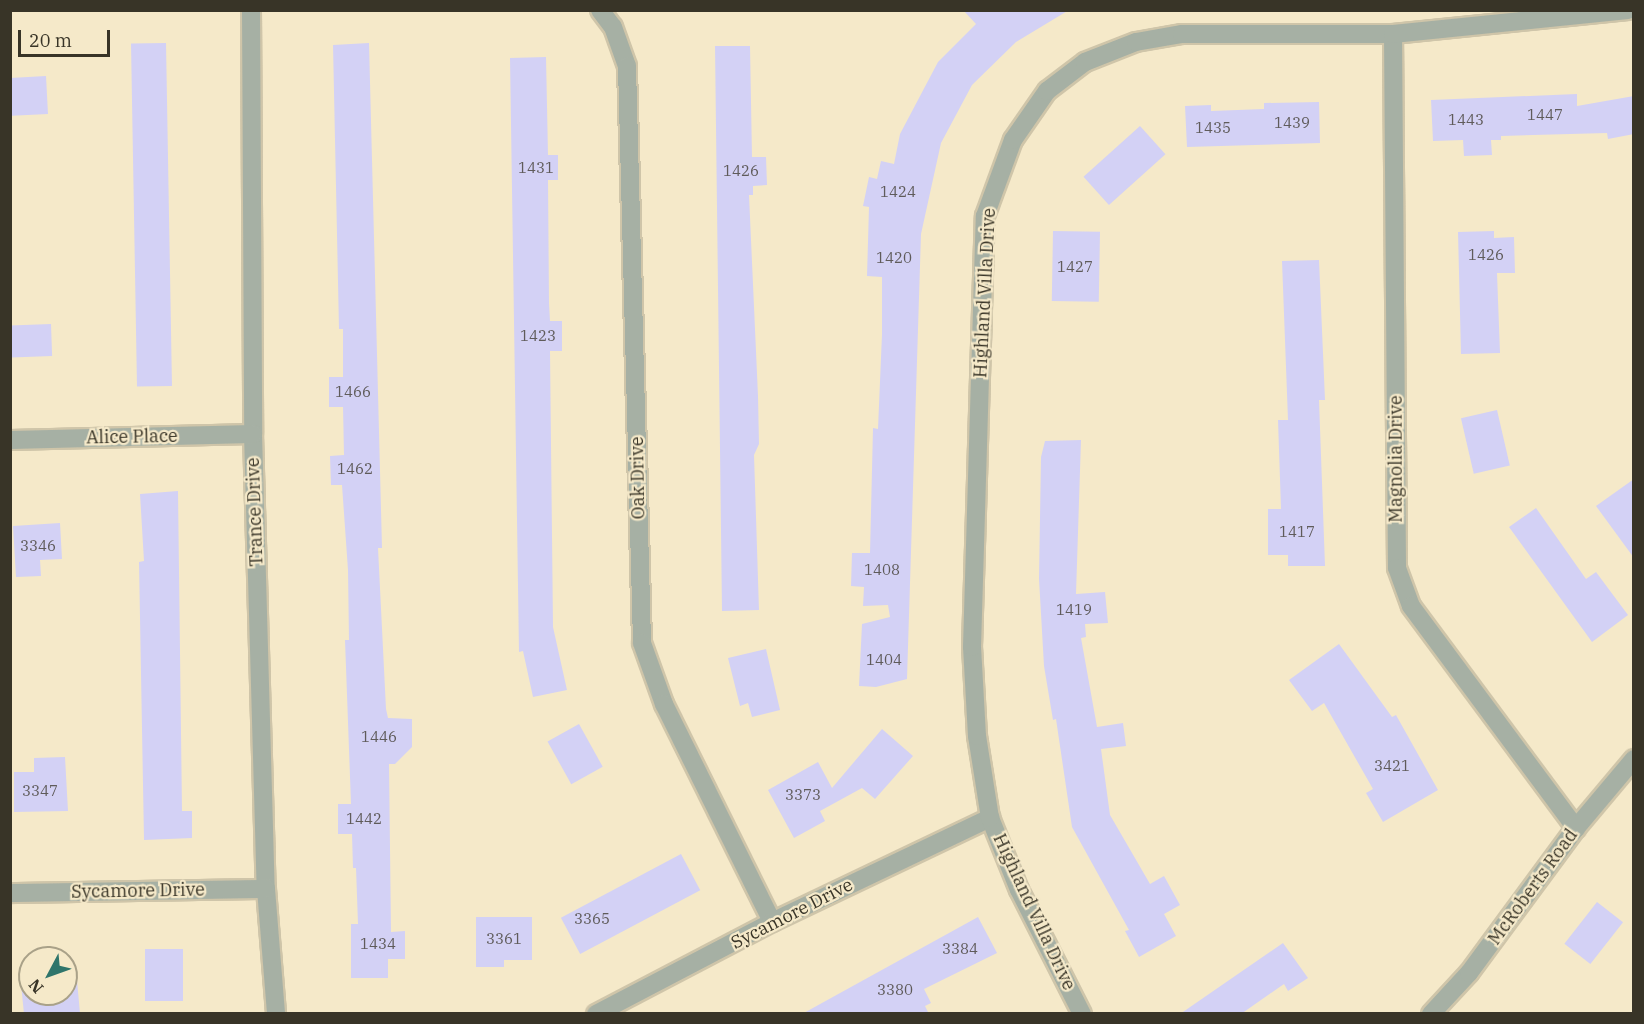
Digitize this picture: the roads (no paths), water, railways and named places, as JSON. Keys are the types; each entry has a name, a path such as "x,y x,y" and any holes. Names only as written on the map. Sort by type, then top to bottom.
{"street":[{"name":"Trance Drive","path":"251,10 253,434 266,889 276,1014"},
{"name":"Oak Drive","path":"600,10 613,27 627,66 642,643 664,704 772,922"},
{"name":"Highland Villa Drive","path":"1082,1014 1019,890 990,818 977,736 972,647 985,228 995,182 1013,140 1047,91 1085,62 1136,42 1182,34 1393,34 1628,10"},
{"name":"Magnolia Drive","path":"1393,34 1397,568 1411,606 1576,828"},
{"name":"Alice Place","path":"10,440 253,434"},
{"name":"McRoberts Road","path":"1431,1014 1469,973 1576,828 1634,759"},
{"name":"Sycamore Drive","path":"596,1014 772,922 990,818"},
{"name":"Sycamore Drive","path":"10,894 266,889"}]}
